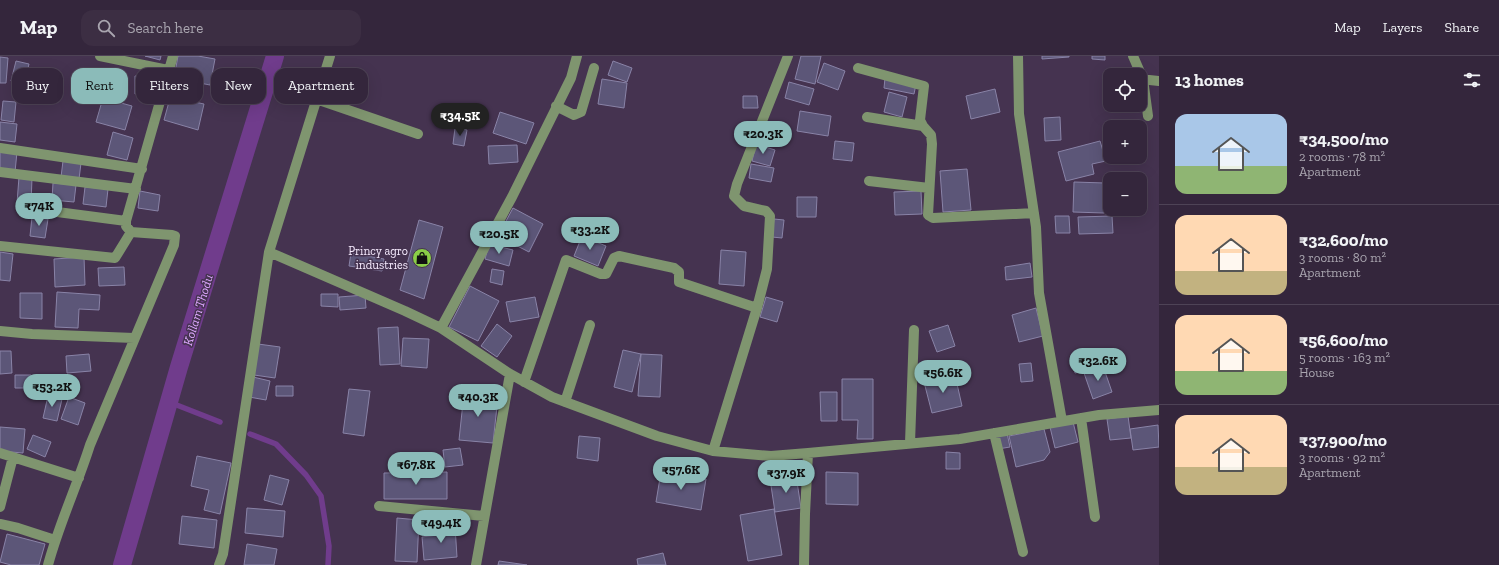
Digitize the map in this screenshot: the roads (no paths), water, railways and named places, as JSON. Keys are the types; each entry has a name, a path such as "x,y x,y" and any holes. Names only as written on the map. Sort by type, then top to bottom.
{"street":[{"path":"100,56 158,68"},
{"path":"169,68 173,56"},
{"path":"326,68 330,56"},
{"path":"441,328 512,197 571,78 577,56"},
{"path":"713,450 757,308 767,269 770,216 766,211 744,206 734,196 736,184 788,56"},
{"path":"1018,56 1019,114 1034,212 1039,292 1062,421"},
{"path":"1133,56 1137,68"},
{"path":"556,106 574,115 581,112 594,68"},
{"path":"858,68 924,86 920,120 931,135 932,144 928,216 933,218 1034,212"},
{"path":"1147,80 1159,81"},
{"path":"48,565 54,540 79,478 90,445 174,245 175,236 131,232 126,226 126,221 159,104"},
{"path":"219,565 223,554 269,252 314,104"},
{"path":"331,104 418,134"},
{"path":"1147,111 1148,116"},
{"path":"867,117 923,126"},
{"path":"0,148 142,168"},
{"path":"0,172 136,189"},
{"path":"869,181 929,188"},
{"path":"42,210 126,221"},
{"path":"0,246 115,258 131,232"},
{"path":"269,252 406,311 441,328 510,374 552,397 657,436 713,450 771,456 910,444 960,439 1098,415 1159,410"},
{"path":"524,382 566,260 601,274 606,274 614,258 619,256 674,268 679,272 679,282 757,308"},
{"path":"566,402 590,325"},
{"path":"910,444 914,330"},
{"path":"0,331 32,334 134,338"},
{"path":"476,565 510,374"},
{"path":"1081,418 1095,516"},
{"path":"994,433 1023,552"},
{"path":"0,453 79,478"},
{"path":"804,565 808,453"},
{"path":"0,507 13,457"},
{"path":"379,506 484,516"},
{"path":"0,524 18,528 54,540"}],"waterway":[{"name":"Kollam Thodu","path":"122,565 179,367 275,56"},
{"path":"169,402 220,422"},
{"path":"250,434 276,444 306,475 321,496 329,546 328,565"}],"place":[{"name":"Princy agro industries","path":"422,258"}]}
